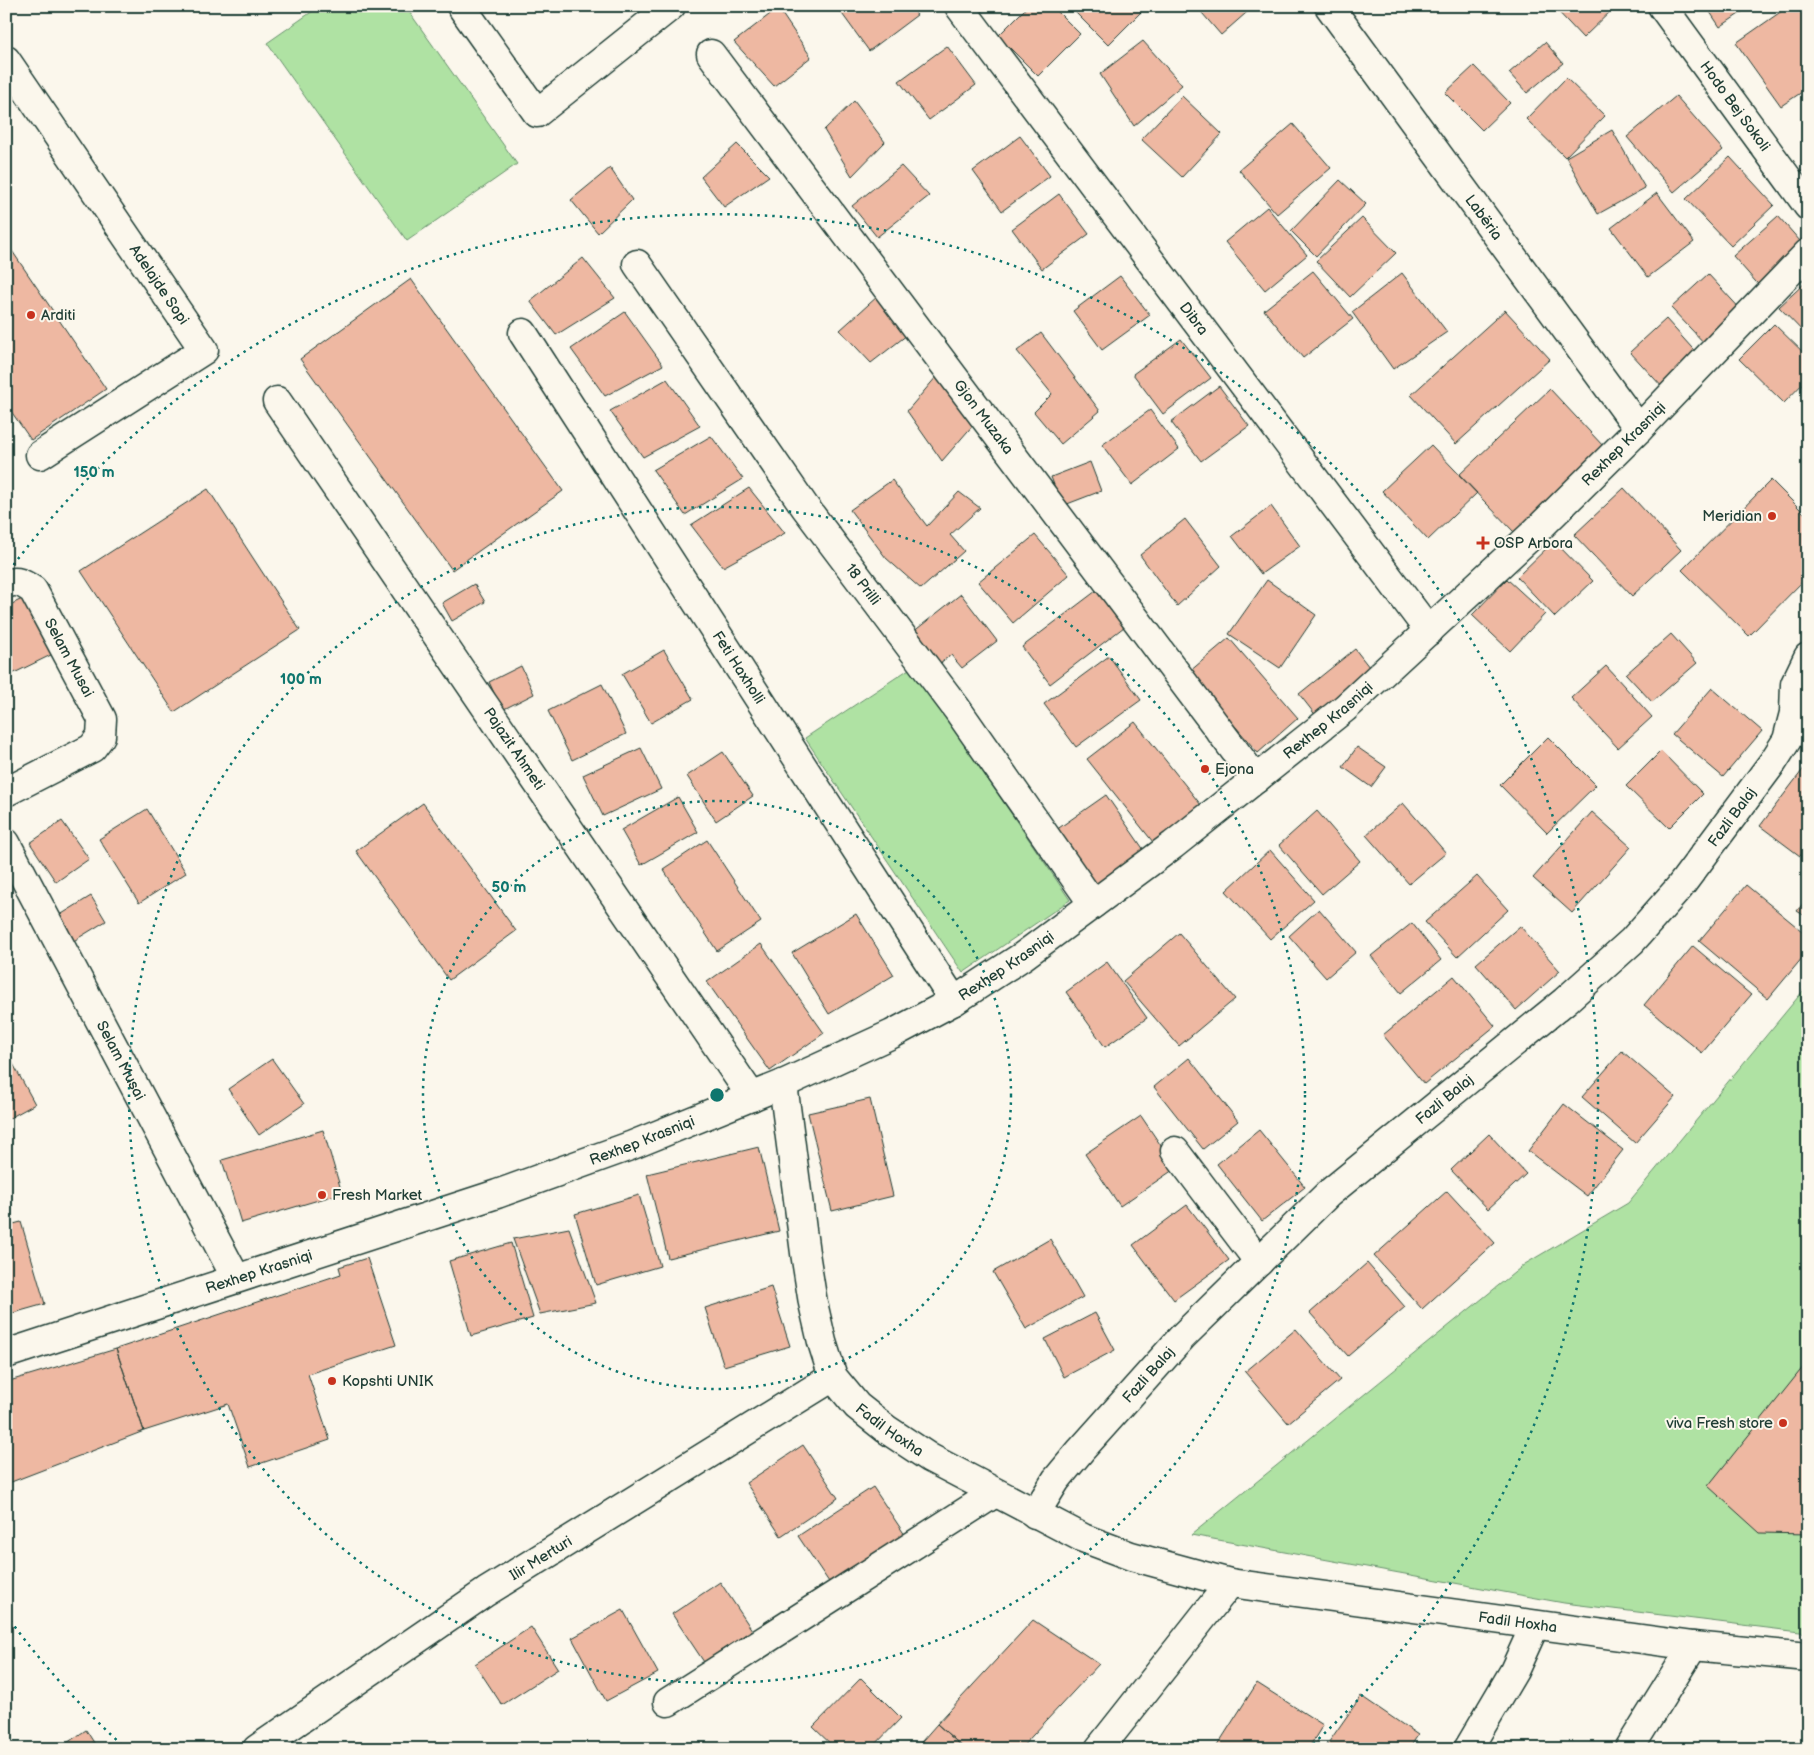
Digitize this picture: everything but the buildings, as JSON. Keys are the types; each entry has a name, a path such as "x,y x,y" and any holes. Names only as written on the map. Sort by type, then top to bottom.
{"street":[{"path":"461,6 537,113 671,6"},
{"name":"Dibra","path":"959,6 1428,631"},
{"name":"Labëria","path":"1329,6 1639,429"},
{"name":"Hodo Bej Sokoli","path":"1662,6 1808,206"},
{"name":"Gjon Muzaka","path":"711,54 1256,779"},
{"name":"Adelajde Sopi","path":"6,60 204,350 40,455"},
{"name":"Rexhep Krasniqi","path":"6,1354 497,1194 630,1146 783,1084 892,1034 954,1001 1023,956 1173,845 1344,708 1534,533 1639,429 1808,253"},
{"name":"18 Prilli","path":"637,264 805,507 956,709 1093,904"},
{"name":"Feti Haxholli","path":"523,333 954,1001"},
{"name":"Pajazit Ahmeti","path":"277,400 752,1097"},
{"name":"Selam Musai","path":"6,584 12,582 23,583 33,590 102,719 101,736 92,748 6,792"},
{"name":"Fazli Balaj","path":"1035,1514 1056,1480 1183,1336 1328,1194 1565,1001 1632,941 1679,888 1773,762 1787,740 1794,713 1796,684 1808,658"},
{"name":"Selam Musai","path":"6,844 236,1278"},
{"name":"Fadil Hoxha","path":"783,1084 810,1286 822,1342 833,1377 857,1406 930,1458 1083,1538 1131,1556 1230,1583 1693,1646 1808,1657"},
{"path":"1175,1151 1259,1262"},
{"name":"Ilir Merturi","path":"257,1749 486,1592 833,1377"},
{"path":"668,1702 995,1493"},
{"path":"1099,1749 1230,1583"},
{"path":"1468,1749 1514,1671 1535,1625"},
{"path":"1629,1749 1693,1646"}],"green space":[{"path":"320,6 405,6 517,164 407,241 267,43"},
{"path":"912,667 1070,900 963,973 805,738"},
{"path":"1808,985 1808,1633 1564,1603 1191,1535 1525,1264 1628,1203"}],"place":[{"name":"Arditi","path":"31,315"},
{"name":"Meridian","path":"1772,516"},
{"name":"OSP Arbora","path":"1483,543"},
{"name":"Ejona","path":"1205,769"},
{"name":"Fresh Market","path":"322,1195"},
{"name":"Kopshti UNIK","path":"332,1381"},
{"name":"viva Fresh store","path":"1783,1423"}]}
